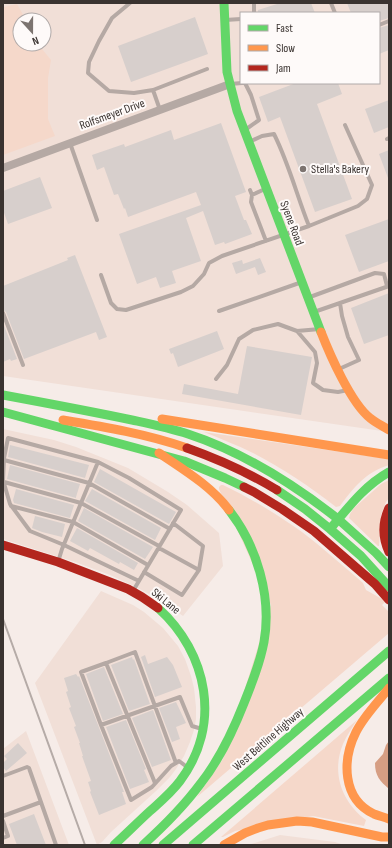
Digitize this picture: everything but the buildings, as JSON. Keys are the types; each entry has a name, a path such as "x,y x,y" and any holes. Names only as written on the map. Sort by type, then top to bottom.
{"main road":[{"name":"Syene Road","path":"224,3 227,72 237,111 320,329 338,370 360,407 370,418 389,430"},
{"path":"3,396 166,427 198,438 236,454 267,470 318,503 376,553 389,567"},
{"path":"66,407 189,423 389,455"},
{"path":"3,408 154,438 189,449 226,464 260,480 292,500 353,549 389,586"},
{"path":"3,412 159,453 184,461 254,492 282,509 338,551 375,584 389,600"},
{"path":"143,845 194,793 211,770 225,746 237,723 258,665 264,641 266,619 262,582 258,565 247,540 233,515 208,488 159,453"},
{"path":"330,529 366,486 389,472"},
{"path":"389,508 386,513 384,540 389,552"},
{"name":"Ski Lane","path":"3,545 58,562 132,592 156,606 164,612 180,630 191,648 200,670 206,705 203,729 199,744 189,765 181,780 165,798 114,845"},
{"name":"West Beltline Highway","path":"163,845 389,651"},
{"path":"193,845 389,678"},
{"path":"389,688 356,732 347,757 346,771 350,789 356,800 374,815 389,819"},
{"path":"224,845 245,833 258,828 268,825 298,821 312,822 382,837 389,837"}],"street":[{"name":"Rolfsmeyer Drive","path":"3,168 230,84"}],"lane":[{"path":"130,3 112,18 89,62 88,73 109,90 134,93 153,90 207,69"},
{"path":"225,20 240,19"},
{"path":"230,84 240,83"},
{"path":"244,131 259,120 251,95 245,84"},
{"path":"153,90 160,110"},
{"path":"101,275 111,303 118,309 126,310 181,292 193,286 204,274 209,263 222,256 309,226 358,206 367,199 372,185 345,125"},
{"path":"249,142 262,136 274,134 281,149 309,226"},
{"path":"70,143 97,220"},
{"path":"252,195 266,189"},
{"path":"250,190 252,195 251,202 266,241"},
{"path":"308,297 376,273 384,274 388,286 314,313"},
{"path":"220,311 302,282"},
{"path":"338,370 359,360 348,338 340,304"},
{"path":"3,313 23,365"},
{"path":"216,380 226,365 239,338 253,330 278,324 297,331 320,329"},
{"path":"297,331 315,352 317,363 314,383 323,390 338,392 349,390"},
{"path":"132,592 139,581 181,510 129,478 98,462 8,438 4,460 4,482 11,506 30,531 139,581"},
{"path":"4,460 89,483 170,529"},
{"path":"58,562 98,462"},
{"path":"4,482 81,503 199,570"},
{"path":"11,506 73,522 148,565"},
{"path":"144,572 182,595 199,570 203,546 173,523"},
{"path":"176,763 135,652 82,672 132,800 152,787 171,766 176,763 179,761 189,765"},
{"path":"106,663 155,783"},
{"path":"102,725 180,697 192,726 203,729"},
{"path":"3,776 27,767 29,768 56,845"},
{"path":"3,816 41,802"},
{"path":"3,821 8,836 3,838"}],"shaded area":[{"path":"3,3 389,3 389,432 3,376"},
{"path":"17,4 22,12 12,12 12,52 44,52 51,60 48,78 48,119 55,136 3,155 3,8"},
{"path":"3,429 54,440 76,447 128,468 187,505 219,533 223,566 183,616 160,600 110,575 3,539"},
{"path":"204,432 389,459 389,465 367,476 350,493 340,506 336,507 295,478 264,459 241,447"},
{"path":"389,480 389,498 381,515 378,546 349,518 354,508 381,484"},
{"path":"221,485 263,507 302,532 363,583 366,590 382,599 385,602 382,605 389,612 389,633 197,797 223,759 271,605 219,489"},
{"path":"101,591 133,605 144,612 163,628 178,646 185,659 194,688 196,719 194,730 184,756 170,777 102,842 97,845 35,683"},
{"path":"357,720 343,744 338,766 341,786 345,796 358,813 366,820 364,826 313,816 235,831 221,837"},
{"path":"26,731 69,845 3,845 3,749"},
{"path":"389,741 389,789 379,778 375,763 383,754"},
{"path":"280,835 335,842 344,845 248,845"}],"railway":[{"path":"3,619 85,845"}],"traffic: fast":[{"path":"224,3 227,72 237,111 321,332"},
{"path":"3,395 146,423 208,441 248,459 285,481 338,519"},
{"path":"3,412 184,461 244,487"},
{"path":"277,490 305,509 330,529 364,491 389,472"},
{"path":"143,845 181,808 208,774 231,734 256,673 262,650 266,625 266,607 260,573 247,539 229,510"},
{"path":"338,519 376,553 389,567"},
{"path":"330,529 361,556 389,587"},
{"path":"114,845 177,785 193,759 201,737 205,714 204,690 198,668 188,646 175,626 158,608"},
{"path":"163,845 389,651"},
{"path":"193,845 389,678"}],"traffic: slow":[{"path":"321,332 335,365 356,401 370,418 389,430"},
{"path":"162,419 389,455"},
{"path":"63,420 110,428 187,448"},
{"path":"159,453 206,486 229,510"},
{"path":"389,688 359,726 351,743 347,766 348,778 356,799 363,807 374,814 389,819"},
{"path":"224,845 245,833 258,828 297,821 312,822 382,837 389,837"}],"traffic: jam":[{"path":"187,448 233,467 277,490"},
{"path":"244,487 282,509 314,531 375,584 389,600"},
{"path":"389,508 384,525 385,541 389,552"},
{"path":"3,545 58,562 128,589 158,608"}],"place":[{"name":"Stella's Bakery","path":"303,169"}]}
